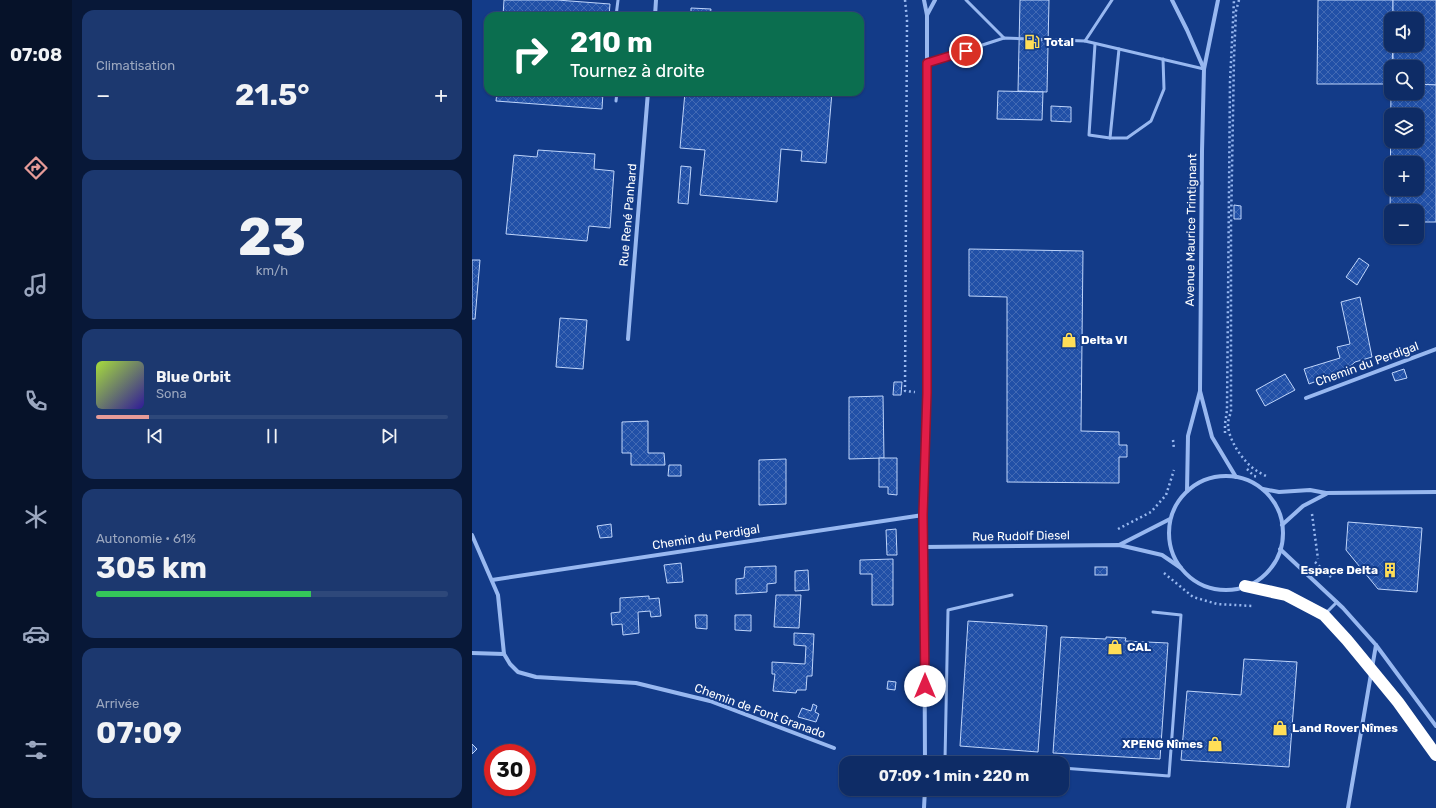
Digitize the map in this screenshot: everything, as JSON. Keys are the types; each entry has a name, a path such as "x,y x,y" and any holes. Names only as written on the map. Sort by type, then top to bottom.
{"highway":[{"path":"1246,586 1286,595 1324,615 1347,640 1398,702 1436,755"}],"street":[{"path":"655,12 656,0"},
{"path":"924,0 927,15 927,393 923,515 925,756"},
{"path":"927,15 935,0"},
{"name":"Avenue Maurice Trintignant","path":"1172,0 1204,69"},
{"name":"Avenue Maurice Trintignant","path":"1187,491 1188,436 1200,391 1204,69 1218,0"},
{"name":"Rue René Panhard","path":"628,339 648,96"},
{"name":"Chemin du Perdigal","path":"1306,398 1436,349"},
{"name":"Avenue Maurice Trintignant","path":"1200,391 1212,438 1236,476"},
{"path":"1218,476 1236,476 1250,481 1263,489 1279,512 1282,525 1280,549 1269,569 1261,578 1246,586 1228,590 1210,588 1194,581 1181,568 1172,553 1169,535 1170,519 1176,504 1187,491 1201,481 1218,476"},
{"path":"1263,489 1278,492 1310,490 1326,493 1436,492"},
{"path":"1282,525 1303,506 1326,493"},
{"name":"Chemin du Perdigal","path":"492,580 923,515"},
{"name":"Rue Rudolf Diesel","path":"1119,545 1170,519"},
{"path":"472,534 498,595 504,654 472,653"},
{"name":"Rue Rudolf Diesel","path":"924,547 1119,545 1162,555 1181,568"},
{"path":"1280,549 1338,602 1376,645 1436,726"},
{"path":"1348,808 1376,645"},
{"name":"Chemin de Font Granado","path":"504,654 510,664 518,672 536,677 636,683 710,701 834,748"},
{"path":"924,808 925,796"}],"lane":[{"path":"616,12 618,0"},
{"path":"966,0 1004,38"},
{"path":"1085,42 1112,0"},
{"path":"927,63 1004,38 1085,42 1204,69"},
{"path":"1096,44 1089,135 1110,138 1126,138 1152,120 1164,89 1163,59"},
{"path":"1110,138 1119,49"},
{"path":"616,101 617,96"},
{"path":"945,756 948,610 1012,595"},
{"path":"1324,615 1338,602"},
{"path":"1069,769 1169,776 1181,615 1153,612"}],"path":[{"path":"905,0 908,20 905,391 927,393"},
{"path":"1225,437 1227,410 1230,82 1234,0"},
{"path":"1239,0 1236,11 1234,58 1231,227 1231,412 1228,424 1230,436 1236,449 1248,465 1256,471 1273,479"},
{"path":"1173,440 1174,453"},
{"path":"1118,528 1151,512 1166,495 1175,466"},
{"path":"1244,466 1254,476 1269,481"},
{"path":"1312,514 1318,559"},
{"path":"1163,572 1193,597 1217,604 1258,607"}],"building":[{"path":"504,0 557,0 610,4 609,12 503,12"},
{"path":"1020,0 1049,0 1047,92 1018,91"},
{"path":"1318,0 1393,0 1393,12 1384,12 1384,52 1393,52 1392,60 1384,60 1384,84 1317,84"},
{"path":"1393,0 1436,0 1436,85 1424,84 1424,60 1393,60 1393,52 1424,52 1424,12 1393,12"},
{"path":"691,8 711,9 711,12 691,12"},
{"path":"1424,84 1436,85 1436,222 1424,222 1424,204 1390,204 1390,196 1424,196 1424,156 1390,156 1391,148 1424,148 1424,108 1391,108 1391,100 1424,100"},
{"path":"998,91 1043,92 1042,120 997,119"},
{"path":"497,96 603,96 602,109 496,101"},
{"path":"685,96 832,96 826,163 801,161 802,151 781,149 777,202 700,195 705,150 680,148"},
{"path":"1051,106 1071,107 1071,122 1051,121"},
{"path":"538,150 595,154 594,169 614,171 610,228 589,226 587,241 506,234 514,155 537,157"},
{"path":"681,166 691,167 688,204 678,203"},
{"path":"1234,205 1241,206 1241,219 1234,219"},
{"path":"969,249 1083,251 1081,431 1119,432 1119,445 1127,445 1127,457 1119,457 1119,483 1007,482 1007,297 969,296"},
{"path":"1359,258 1369,265 1357,285 1346,277"},
{"path":"472,260 480,260 475,319 472,319"},
{"path":"1360,297 1372,357 1355,362 1347,369 1327,375 1322,379 1309,384 1304,369 1340,358 1337,347 1350,344 1341,302"},
{"path":"560,318 587,320 583,369 556,367"},
{"path":"1404,369 1407,378 1395,381 1392,373"},
{"path":"1285,374 1295,390 1265,406 1256,390"},
{"path":"894,382 902,382 901,395 893,395"},
{"path":"883,396 884,458 849,459 849,397"},
{"path":"648,421 648,453 664,453 665,465 631,465 631,453 622,453 622,422"},
{"path":"879,458 897,458 897,495 888,494 888,487 879,487"},
{"path":"786,459 786,504 759,505 759,460"},
{"path":"669,465 681,465 681,476 668,476"},
{"name":"Espace Delta","path":"1348,522 1422,528 1417,592 1378,589 1346,550"},
{"path":"611,524 612,537 600,538 597,526"},
{"path":"896,529 897,555 887,555 886,530"},
{"path":"893,559 893,605 872,605 872,574 860,574 860,560"},
{"path":"681,563 683,582 667,583 664,565"},
{"path":"776,566 776,583 767,584 767,592 736,594 736,579 744,578 745,567"},
{"path":"1095,567 1107,567 1107,575 1095,575"},
{"path":"808,570 809,590 795,591 795,571"},
{"path":"776,595 801,595 799,628 774,627"},
{"path":"649,596 649,599 659,598 661,616 651,617 650,611 638,612 639,633 623,635 622,624 612,625 611,613 620,612 620,598"},
{"path":"695,615 707,615 707,629 696,628"},
{"path":"735,615 751,615 751,631 735,630"},
{"path":"968,621 1047,626 1038,752 960,746"},
{"path":"794,633 814,634 812,676 807,676 806,690 797,690 796,693 773,691 775,674 772,674 772,662 805,664 806,646 794,645"},
{"path":"1061,637 1106,639 1106,637 1126,638 1125,641 1168,643 1160,759 1053,753"},
{"path":"1244,659 1297,662 1289,767 1181,760 1187,691 1241,695"},
{"path":"888,681 896,682 895,690 887,689"},
{"path":"813,704 817,706 815,712 819,714 816,722 798,717 802,708 811,711"},
{"path":"472,744 477,749 472,754"}],"place":[{"name":"Total","path":"1032,42"},
{"name":"Delta VI","path":"1069,340"},
{"name":"Espace Delta","path":"1390,570"},
{"name":"CAL","path":"1115,647"},
{"name":"Land Rover Nîmes","path":"1280,728"},
{"name":"XPENG Nîmes","path":"1215,744"}],"route":[{"path":"925,686 923,515 927,393 927,63 966,51"}]}
